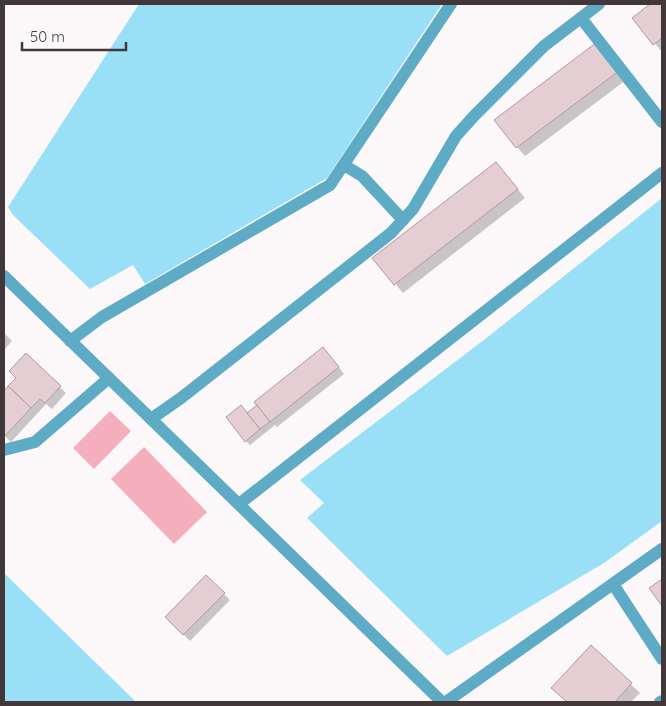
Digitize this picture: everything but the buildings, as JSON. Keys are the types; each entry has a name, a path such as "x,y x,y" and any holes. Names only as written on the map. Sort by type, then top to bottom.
{"lane":[{"path":"70,341 102,317 330,186 451,4"},
{"path":"151,419 181,398 391,233 413,209 456,136 474,116 544,46 599,4"},
{"path":"581,18 662,122"},
{"path":"344,165 362,176 404,220"},
{"path":"238,504 662,174"},
{"path":"4,276 444,702 662,549"},
{"path":"4,450 35,442 109,378"},
{"path":"613,584 662,659"}],"shaded area":[{"path":"110,411 131,431 94,469 73,448"},
{"path":"144,447 207,512 174,544 111,479"}],"water":[{"path":"139,4 442,4 327,178 145,284 133,265 90,289 13,215 8,207"},
{"path":"662,198 662,521 604,563 447,656 307,518 324,503 300,480 489,336"},
{"path":"4,573 136,702 4,702"}]}
